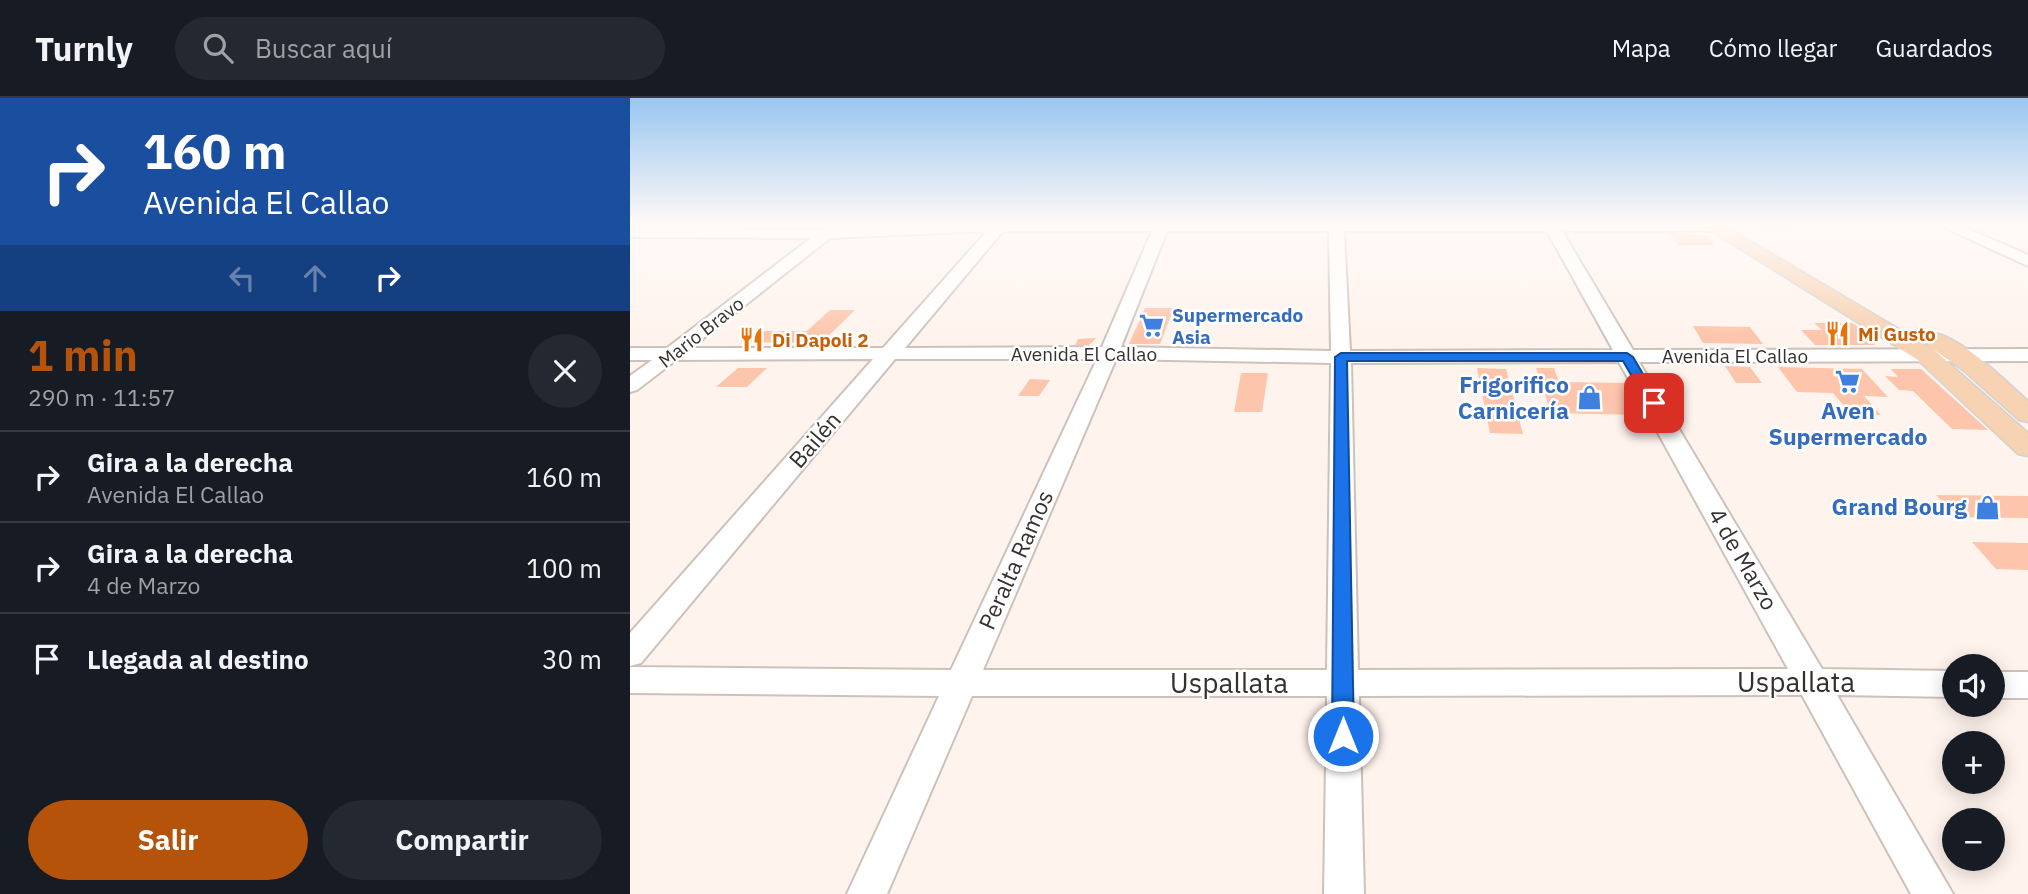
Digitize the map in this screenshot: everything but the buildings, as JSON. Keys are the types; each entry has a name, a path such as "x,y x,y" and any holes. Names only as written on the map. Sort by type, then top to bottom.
{"main road":[{"path":"1772,262 1926,355 2028,448"},
{"path":"1799,262 1957,355 2028,414"}],"street":[{"name":"Mario Bravo","path":"630,386 791,262"},
{"name":"Bailén","path":"630,654 968,262"},
{"name":"Peralta Ramos","path":"867,894 1109,354 1147,262"},
{"path":"1337,262 1341,357 1345,894"},
{"name":"4 de Marzo","path":"1572,262 1933,894"},
{"name":"Avenida El Callao","path":"630,354 891,353 1341,357 2028,355"},
{"name":"Uspallata","path":"630,680 1942,684"},
{"path":"2005,685 2028,685"}],"place":[{"name":"Supermercado Asia","path":"1152,326"},
{"name":"Mi Gusto","path":"1838,334"},
{"name":"Di Dapoli 2","path":"752,340"},
{"name":"Aven Supermercado","path":"1848,381"},
{"name":"Frigorifico Carnicería","path":"1589,398"},
{"name":"Grand Bourg","path":"1987,507"}],"route":[{"path":"1343,736 1341,357 1627,357 1654,403"}]}
